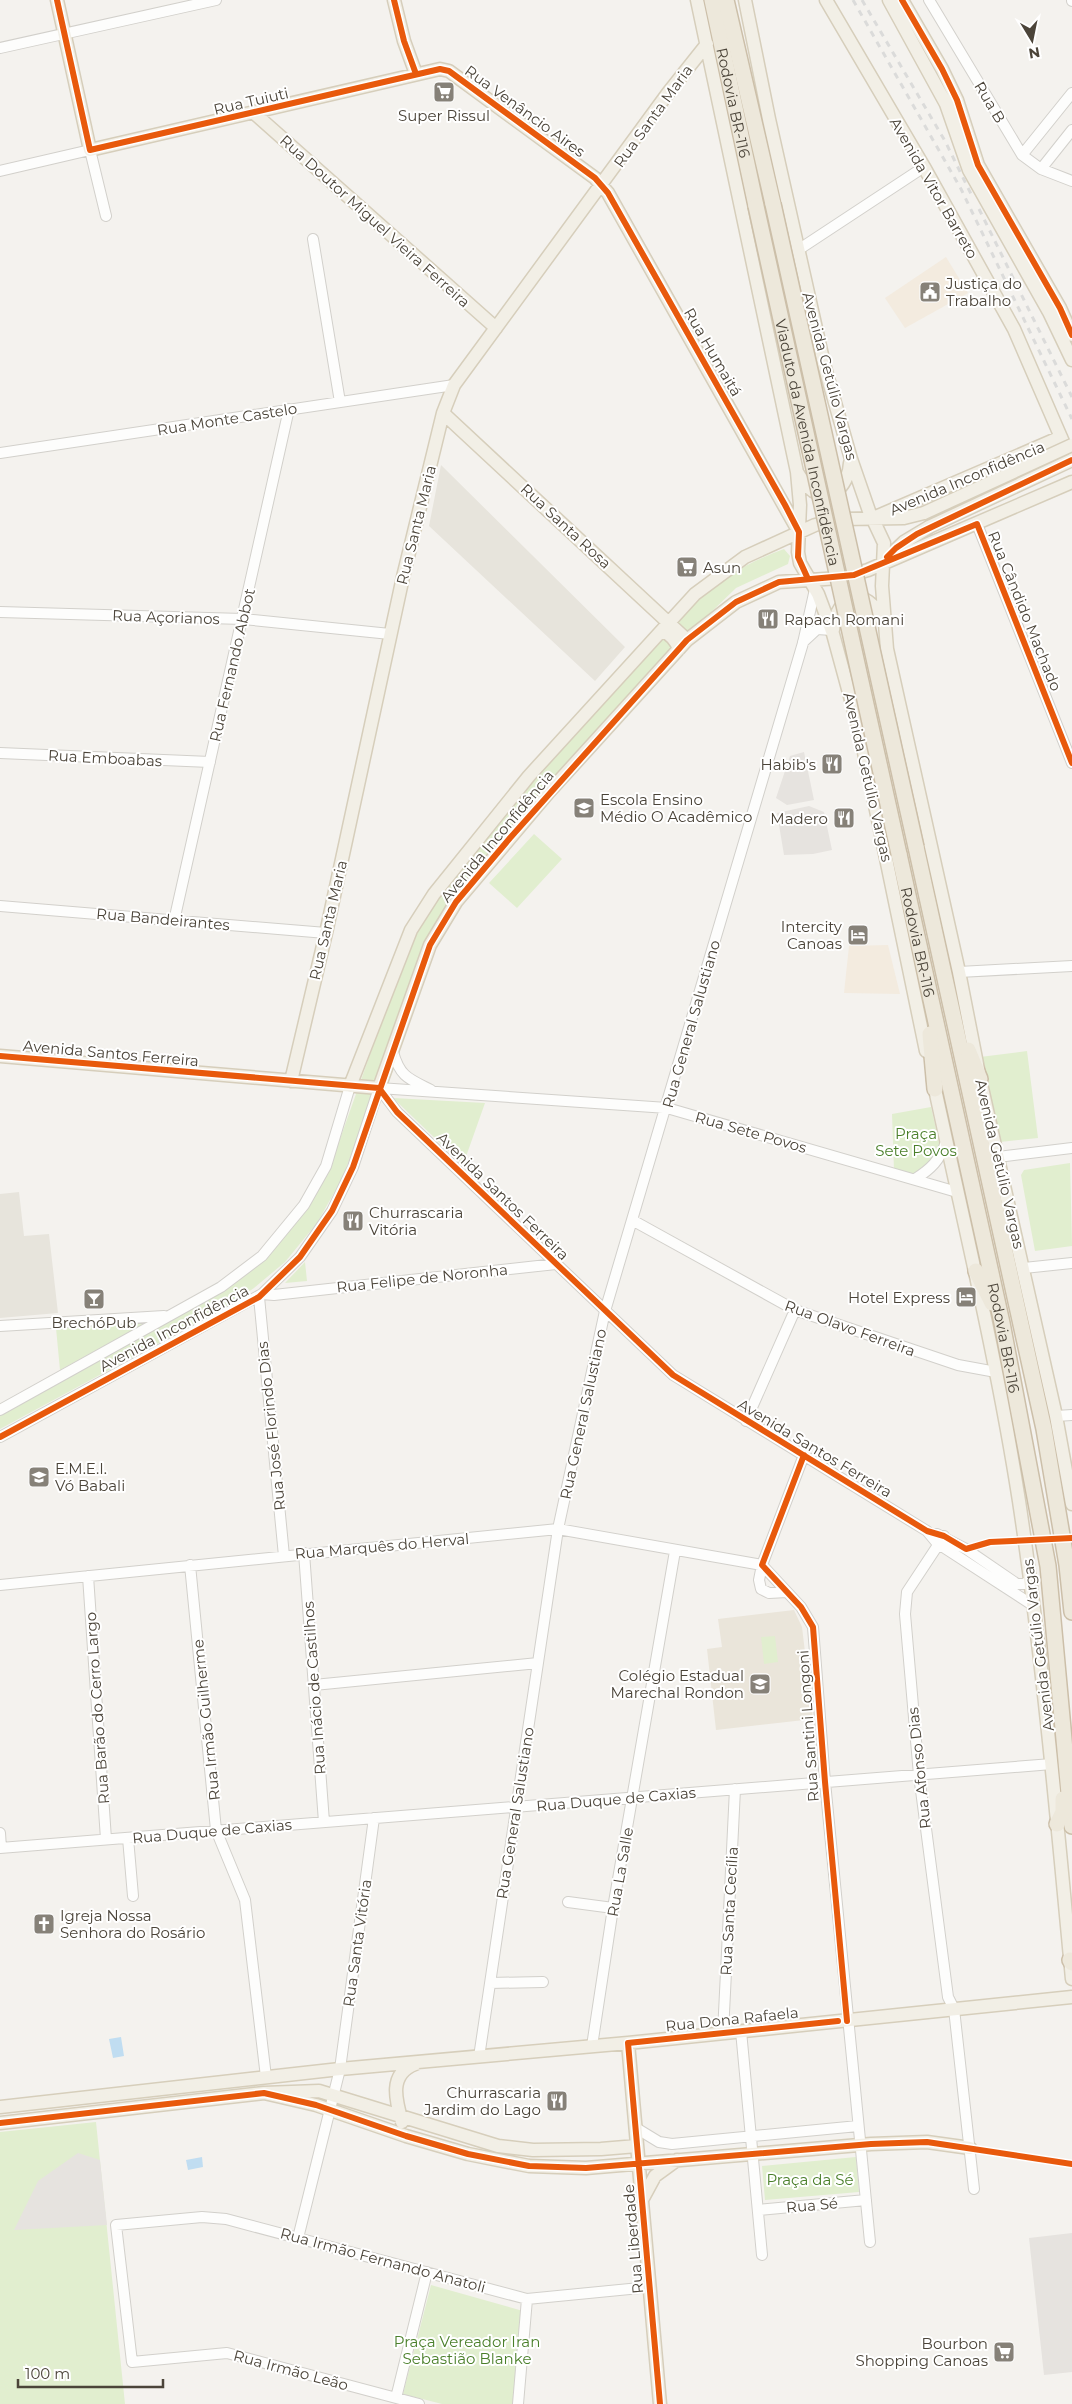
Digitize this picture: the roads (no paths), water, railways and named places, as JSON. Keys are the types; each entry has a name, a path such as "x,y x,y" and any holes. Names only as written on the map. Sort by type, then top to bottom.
{"highway":[{"name":"Rodovia BR-116","path":"712,0 756,206"},
{"name":"Rodovia BR-116","path":"726,0 773,204"},
{"name":"Viaduto da Avenida Inconfidência","path":"773,204 916,847"},
{"name":"Viaduto da Avenida Inconfidência","path":"756,206 899,854"},
{"name":"Rodovia BR-116","path":"916,847 1044,1429 1067,1565 1072,1612"},
{"name":"Rodovia BR-116","path":"899,854 1002,1323 1048,1566 1065,1825"},
{"path":"926,978 935,1089"},
{"path":"952,1012 980,1079"},
{"path":"976,1271 1002,1323"}],"main road":[{"path":"57,0 90,150"},
{"path":"394,0 404,41 416,74"},
{"name":"Avenida Getúlio Vargas","path":"697,0 797,472 800,505 798,557 812,584 832,632 860,733 996,1372 1034,1606 1052,1764 1065,1825 1072,1979"},
{"name":"Avenida Getúlio Vargas","path":"745,0 758,67 824,364 850,459 872,518 882,536 885,548 882,578 884,625 890,665 980,1079 1024,1268 1056,1416 1072,1504"},
{"name":"Avenida Vitor Barreto","path":"826,0 924,167 1014,329 1072,461"},
{"path":"889,0 946,104 969,170 1049,312 1072,360"},
{"path":"902,0 942,69 957,100 978,165 1060,308 1072,335"},
{"name":"Rua Santa Maria","path":"291,1081 326,933 390,634 443,413 454,385 668,93 707,44"},
{"name":"Rua Venâncio Aires","path":"416,74 440,69 448,71 512,116 602,185"},
{"name":"Rua Tuiuti","path":"90,150 416,74"},
{"name":"Rua Doutor Miguel Vieira Ferreira","path":"254,113 496,328"},
{"name":"Rua Humaitá","path":"602,185 799,532"},
{"name":"Rua Santa Rosa","path":"443,413 683,644"},
{"name":"Avenida Inconfidência","path":"872,518 1061,437"},
{"name":"Avenida Inconfidência","path":"350,1086 411,930 434,894 529,776 696,594 745,557 799,532 829,521 904,518 924,513 1072,445"},
{"path":"797,472 814,492 824,494 834,492 839,490 847,481 850,459"},
{"name":"Avenida Inconfidência","path":"884,562 896,548 929,527 1072,461"},
{"name":"Avenida Inconfidência","path":"379,1088 430,945 456,902 550,792 683,644 736,602 779,582 812,584 854,575 1072,482"},
{"path":"832,632 836,613 842,604 851,600 861,599 870,602 877,610 884,625"},
{"name":"Avenida Santos Ferreira","path":"0,1056 379,1088"},
{"name":"Rua Dona Rafaela","path":"0,2107 340,2069 628,2043 1072,1997"},
{"name":"Rua Liberdade","path":"628,2043 660,2404"},
{"path":"406,2136 396,2098 398,2079 411,2066 420,2062"},
{"path":"0,2123 264,2093 319,2091 498,2146 533,2150 601,2149 637,2146"},
{"path":"264,2093 330,2109 406,2136 495,2161 529,2166 586,2168 860,2145 927,2142 970,2148"},
{"path":"642,2200 655,2176 677,2160"}],"street":[{"path":"0,48 216,0"},
{"name":"Rua B","path":"929,0 1022,156 1041,169 1072,181"},
{"path":"1022,156 1072,93"},
{"path":"1041,169 1072,130"},
{"path":"90,150 106,216"},
{"name":"Rua Tuiuti","path":"0,171 90,150"},
{"path":"798,250 924,167"},
{"path":"313,239 340,402"},
{"name":"Rua Monte Castelo","path":"0,453 454,385"},
{"name":"Rua Fernando Abbot","path":"174,921 289,409"},
{"name":"Rua Cândido Machado","path":"977,524 1072,763"},
{"name":"Rua General Salustiano","path":"479,2057 558,1529 606,1311 803,643 812,584"},
{"name":"Rua Açorianos","path":"0,612 243,619 390,634"},
{"path":"803,643 817,629 832,632"},
{"name":"Rua Emboabas","path":"0,753 210,762"},
{"name":"Rua Bandeirantes","path":"0,906 326,933"},
{"path":"958,972 1072,966"},
{"name":"Rua Sete Povos","path":"393,1052 399,1070 405,1077 434,1092"},
{"name":"Avenida Inconfidência","path":"0,1410 221,1287 262,1256 304,1205 326,1166 350,1086"},
{"name":"Avenida Inconfidência","path":"0,1438 260,1296 280,1278 300,1257 332,1211 353,1167 379,1088"},
{"name":"Rua Sete Povos","path":"379,1088 666,1108 915,1178 957,1192"},
{"name":"Avenida Santos Ferreira","path":"379,1088 397,1112 673,1374 746,1421 1016,1584 1024,1584 1030,1580"},
{"path":"915,1178 926,1172 939,1159 946,1142"},
{"path":"998,1157 1072,1148"},
{"name":"Rua Olavo Ferreira","path":"632,1220 795,1310 958,1366 996,1372"},
{"path":"1024,1268 1072,1263"},
{"name":"Rua Felipe de Noronha","path":"260,1296 556,1264"},
{"path":"280,1278 284,1289 289,1293"},
{"name":"Rua José Florindo Dias","path":"260,1296 284,1556"},
{"path":"746,1421 795,1310"},
{"path":"0,1326 168,1315"},
{"path":"1056,1416 1072,1415"},
{"path":"787,1592 769,1593 761,1589 759,1580 762,1565 804,1455"},
{"name":"Rua Marquês do Herval","path":"0,1585 558,1529 762,1565"},
{"name":"Avenida Santos Ferreira","path":"940,1539 1034,1606"},
{"name":"Rua Afonso Dias","path":"940,1539 907,1592 905,1614 918,1775 948,1997 954,2009 974,2189"},
{"name":"Rua La Salle","path":"592,2046 613,1908 675,1550"},
{"name":"Rua Inácio de Castilhos","path":"304,1554 324,1822"},
{"name":"Rua Santini Longoni","path":"762,1565 801,1607 813,1627 847,2020 870,2242"},
{"name":"Rua Irmão Guilherme","path":"190,1566 216,1830 245,1900 266,2078"},
{"name":"Rua Barão do Cerro Largo","path":"88,1576 106,1839"},
{"path":"314,1685 538,1663"},
{"name":"Rua Duque de Caxias","path":"1,1848 1052,1764"},
{"name":"Rua Santa Cecília","path":"724,2033 735,1789"},
{"name":"Rua Santa Vitória","path":"298,2238 340,2069 374,1818"},
{"path":"0,1834 1,1848"},
{"path":"128,1838 133,1896"},
{"path":"568,1902 613,1908"},
{"path":"490,1983 543,1982"},
{"path":"742,2030 762,2255"},
{"path":"636,2128 659,2142 672,2144 858,2126"},
{"name":"Rua Sé","path":"758,2210 866,2200"},
{"name":"Rua Irmão Fernando Anatoli","path":"132,2362 116,2225 202,2217 226,2219 527,2299 650,2287"},
{"path":"396,2398 427,2272"},
{"path":"518,2404 527,2299"},
{"name":"Rua Irmão Leão","path":"132,2362 227,2353 419,2404"}],"water":[{"path":"121,2037 124,2056 113,2058 109,2039"},
{"path":"202,2157 203,2167 188,2170 186,2160"}],"railway":[{"path":"853,0 961,189 1072,419"},
{"path":"862,0 945,141 971,194"},
{"path":"979,209 1072,397"}],"place":[{"name":"Super Rissul","path":"444,92"},
{"name":"Justiça do Trabalho","path":"930,292"},
{"name":"Asun","path":"687,567"},
{"name":"Rapach Romani","path":"768,619"},
{"name":"Habib's","path":"832,764"},
{"name":"Escola Ensino Médio O Acadêmico","path":"584,808"},
{"name":"Madero","path":"844,818"},
{"name":"Intercity Canoas","path":"858,935"},
{"name":"Churrascaria Vitória","path":"353,1221"},
{"name":"Hotel Express","path":"966,1297"},
{"name":"BrechóPub","path":"94,1299"},
{"name":"E.M.E.I. Vó Babali","path":"39,1477"},
{"name":"Colégio Estadual Marechal Rondon","path":"760,1684"},
{"name":"Igreja Nossa Senhora do Rosário","path":"44,1924"},
{"name":"Churrascaria Jardim do Lago","path":"557,2101"},
{"name":"Bourbon Shopping Canoas","path":"1004,2352"}],"park label":[{"name":"Praça Sete Povos","path":"916,1142"},
{"name":"Praça da Sé","path":"810,2179"},
{"name":"Praça Vereador Iran Sebastião Blanke","path":"467,2350"}]}
